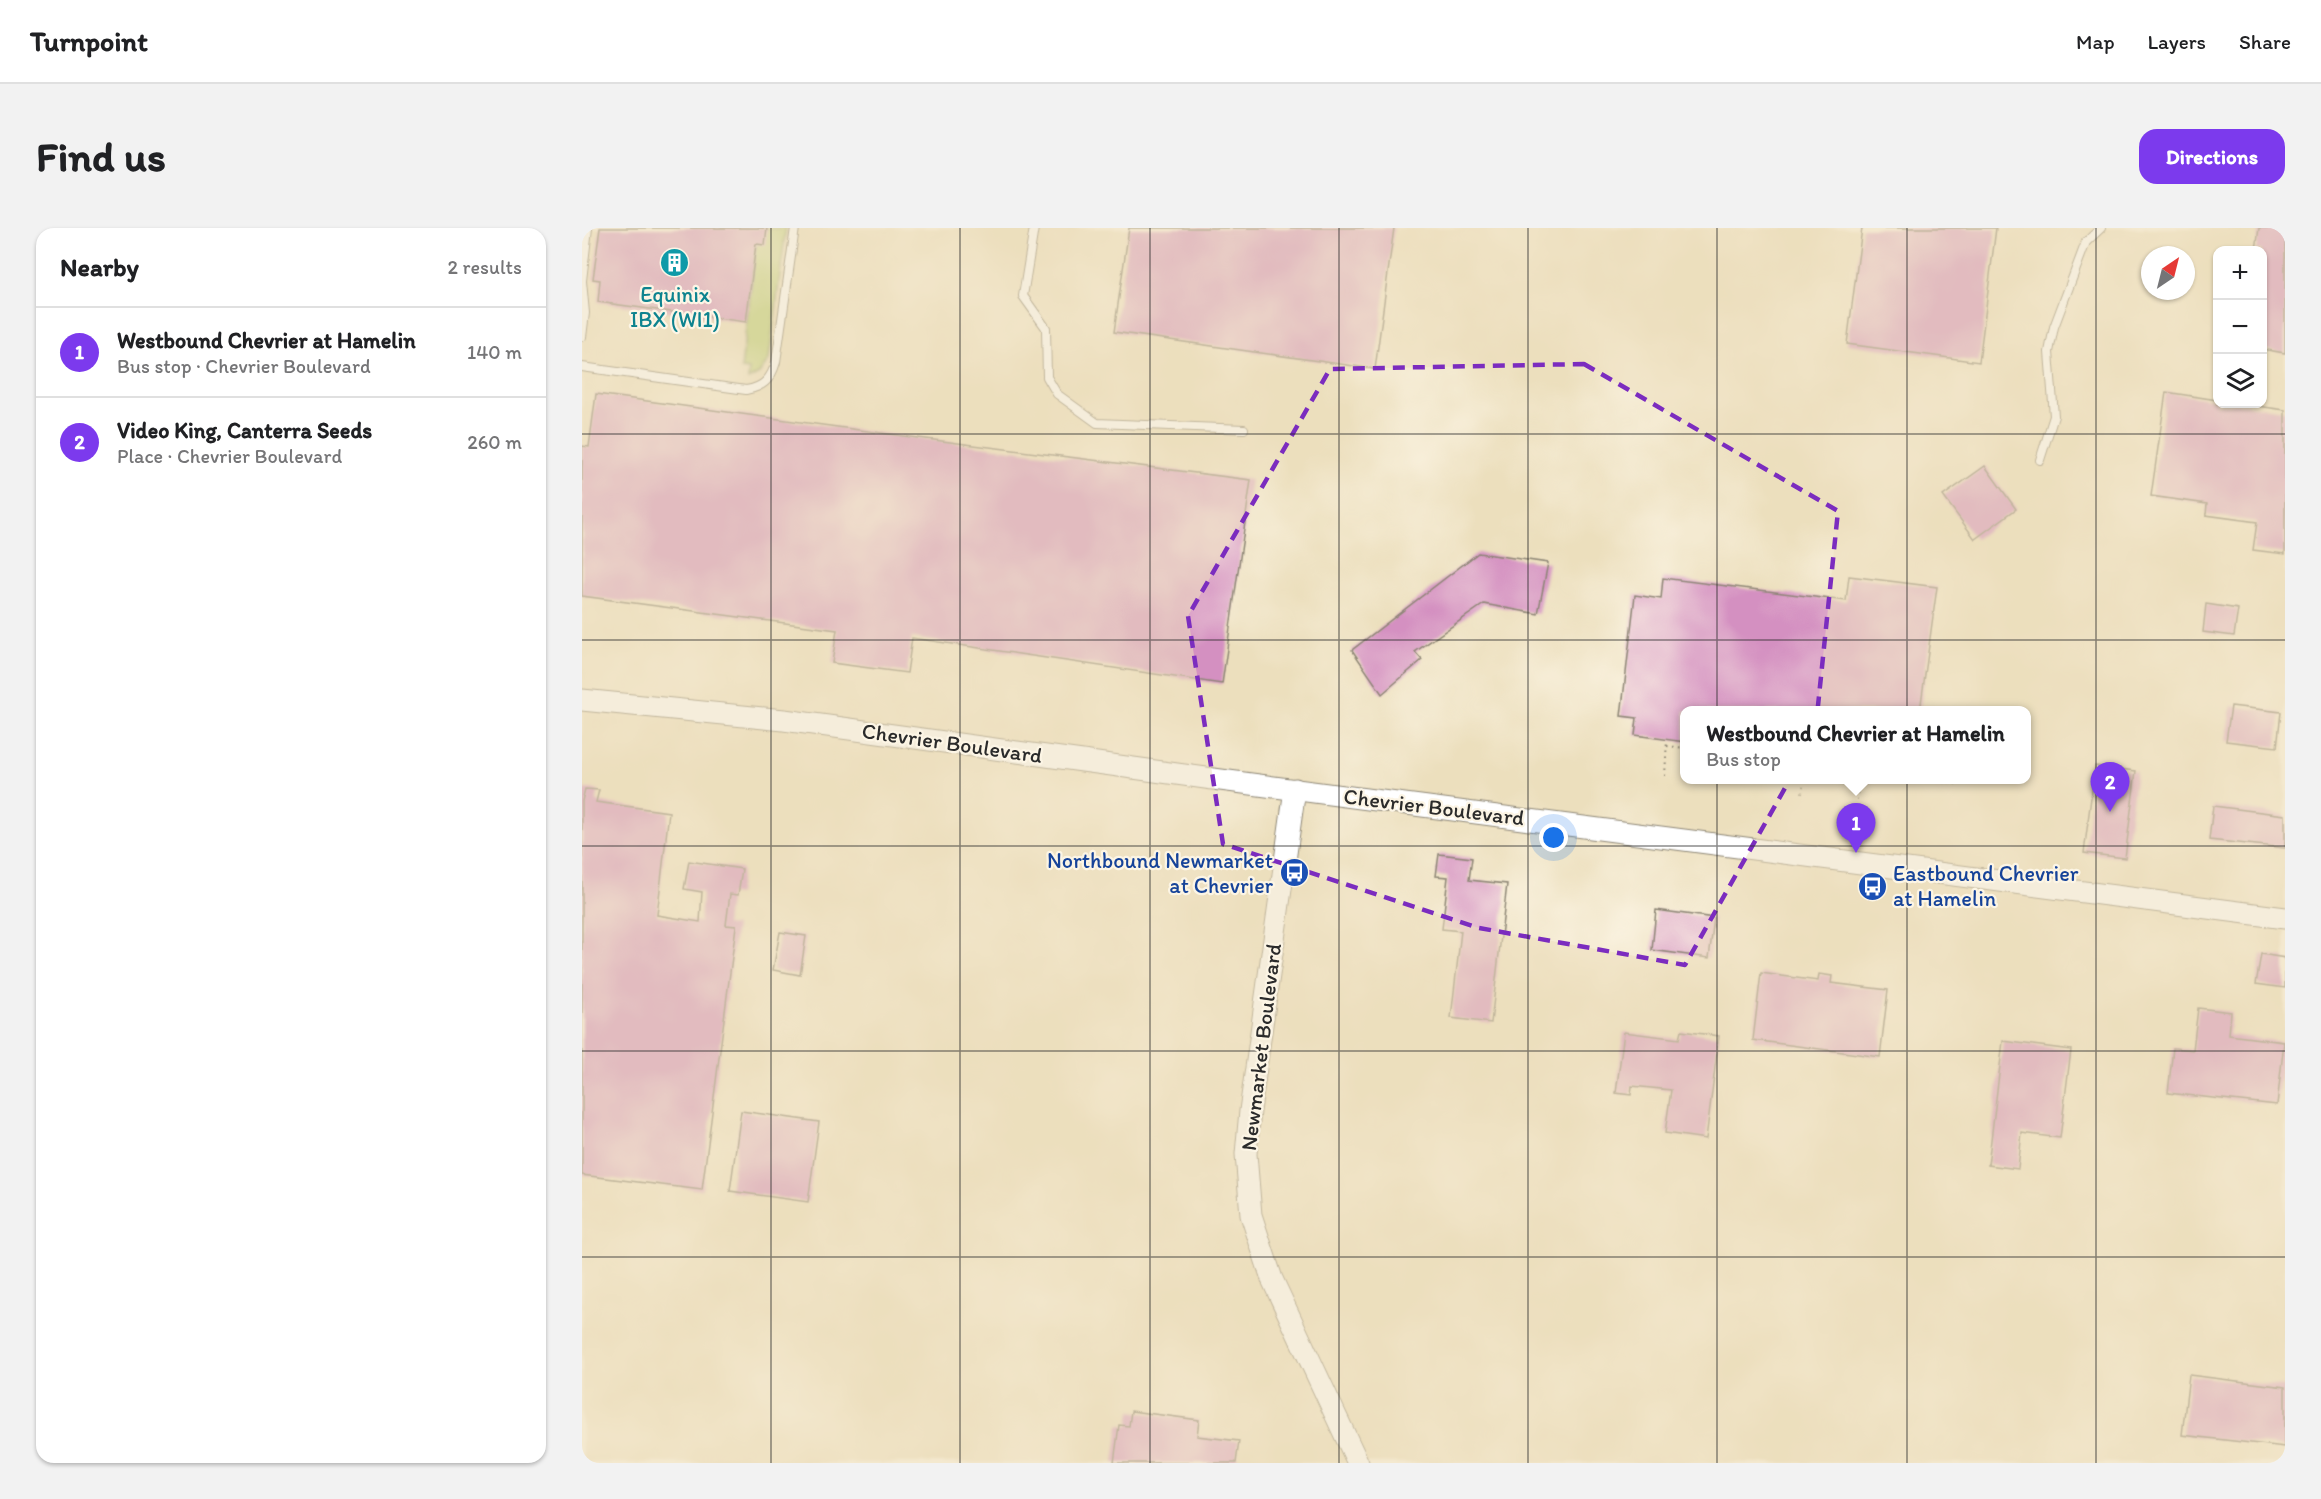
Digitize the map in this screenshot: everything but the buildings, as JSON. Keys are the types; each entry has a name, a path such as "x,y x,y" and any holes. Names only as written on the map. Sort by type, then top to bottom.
{"street":[{"name":"Chevrier Boulevard","path":"582,700 784,720 2285,918"},
{"name":"Newmarket Boulevard","path":"1295,789 1250,1111 1246,1154 1251,1215 1272,1279 1358,1463"}],"lane":[{"path":"582,337 585,313 582,281 588,228"},
{"path":"582,367 746,390 758,388 767,381 776,362 795,228"},
{"path":"1034,228 1023,296 1046,328 1047,377 1056,394 1097,423 1244,429"},
{"path":"2040,460 2054,416 2049,352 2054,327 2086,242 2101,228"}],"path":[{"path":"1665,776 1667,739"},
{"path":"1667,746 1680,747"},
{"path":"1802,793 1803,784"},
{"path":"1857,800 1859,784"}],"highlighted area":[{"path":"1584,364 1838,511 1815,735 1685,965 1479,928 1223,844 1188,616 1330,369"}],"green space":[{"path":"758,228 786,228 769,360 759,374 748,380 749,370 741,369"}],"place":[{"name":"Equinix IBX (WI1)","path":"675,262"},
{"name":"Video King, Canterra Seeds","path":"2110,812"},
{"name":"Westbound Chevrier at Hamelin","path":"1856,853"},
{"name":"Northbound Newmarket at Chevrier","path":"1294,873"},
{"name":"Eastbound Chevrier at Hamelin","path":"1872,886"}]}
